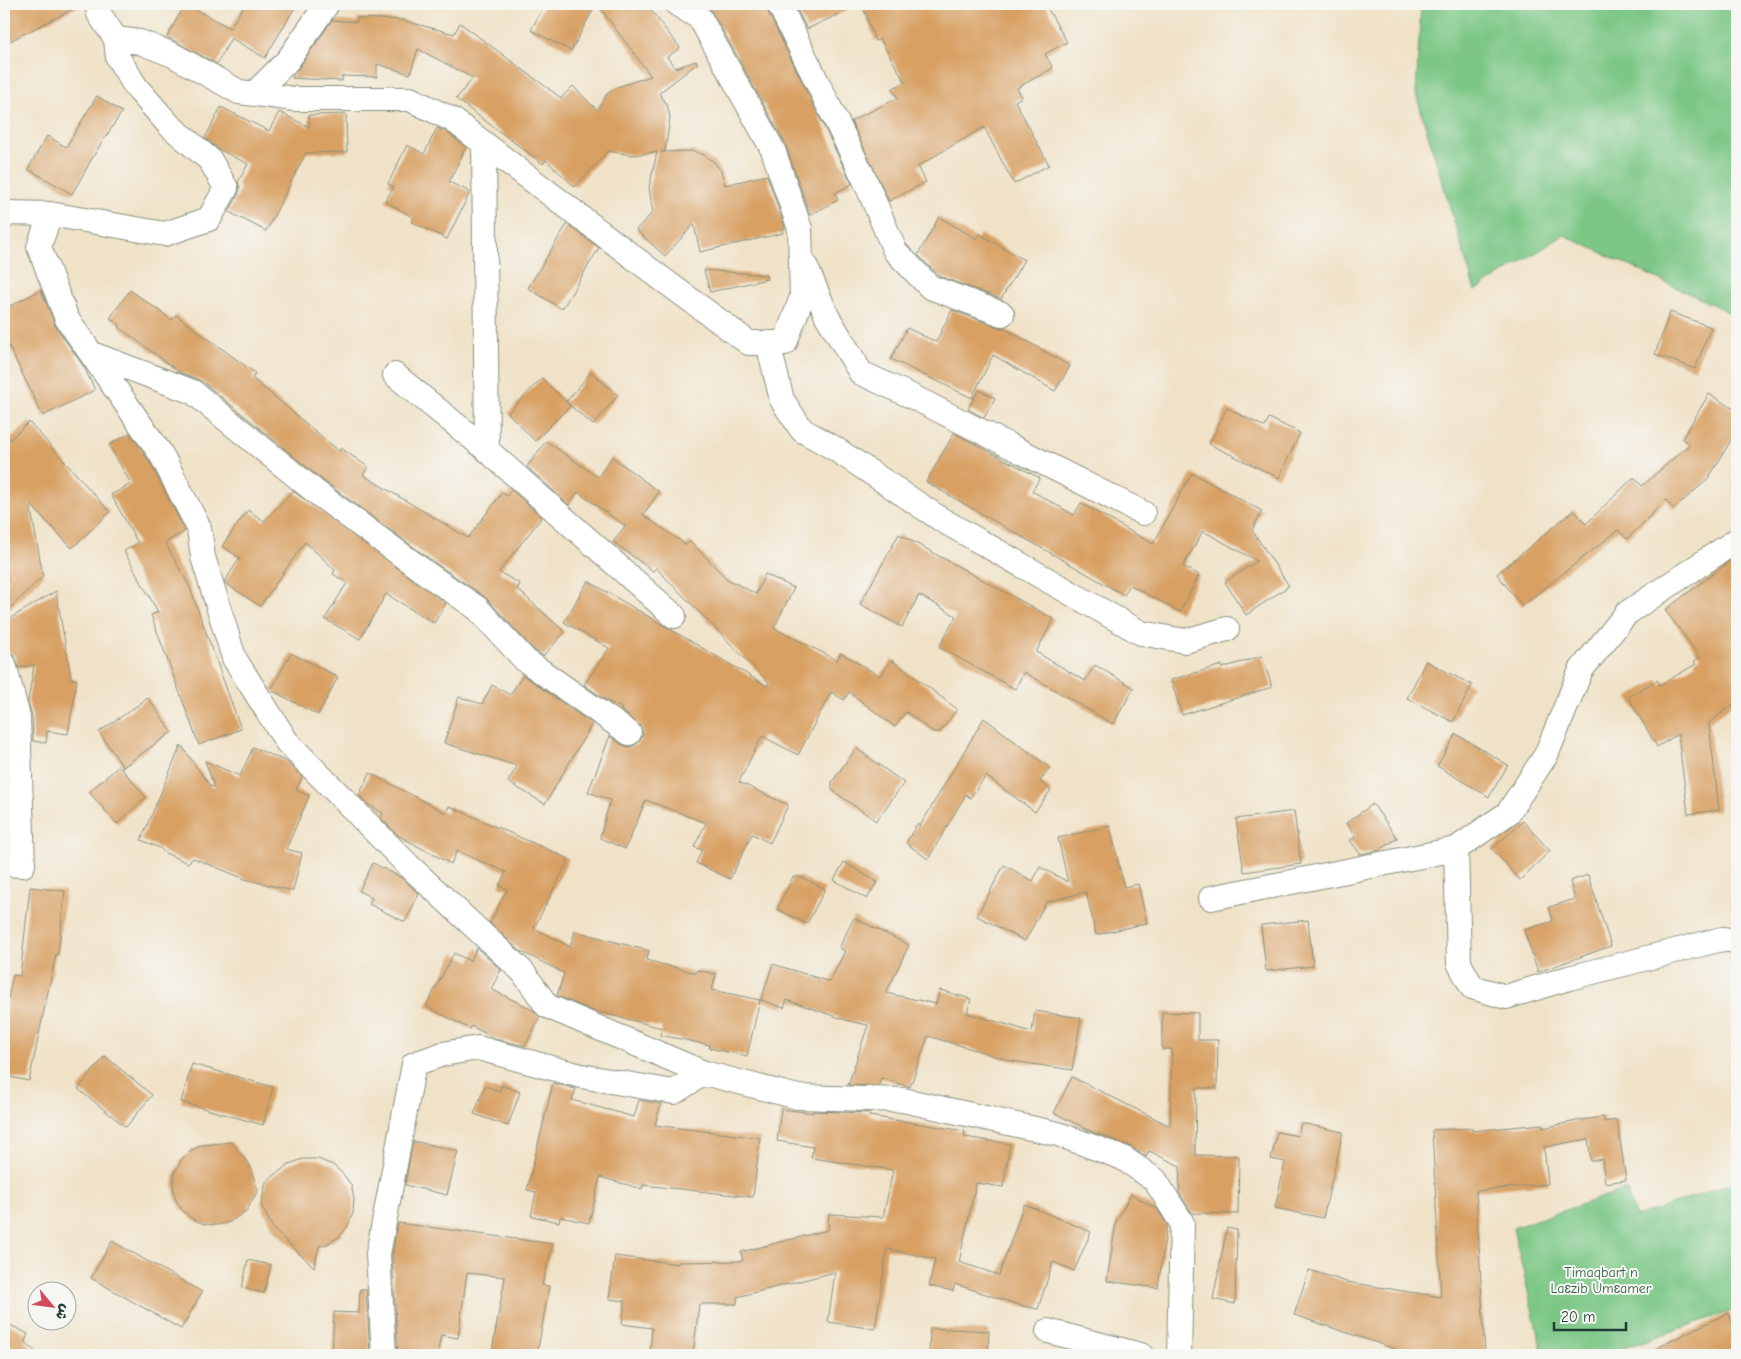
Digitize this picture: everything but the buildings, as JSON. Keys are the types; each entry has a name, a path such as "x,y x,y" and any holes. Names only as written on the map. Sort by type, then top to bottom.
{"street":[{"path":"4,217 6,214 50,214 165,234 209,219 226,188 210,160 170,125 136,87 118,58 116,40 98,14 97,4"},
{"path":"254,94 288,60 327,4"},
{"path":"116,40 140,42 173,56 239,92 295,99 410,99 453,120 749,343 784,343 802,297 800,228 773,150 700,18 677,4"},
{"path":"779,4 865,180 895,251 930,287 1002,314"},
{"path":"484,143 487,450"},
{"path":"50,214 39,247 66,318 161,454 199,528 203,557 234,658 286,742 408,865 523,972 548,1006 704,1073 798,1097 903,1100 1058,1134 1123,1158 1155,1180 1182,1223 1180,1348 1146,1355"},
{"path":"801,254 827,316 861,372 1143,512"},
{"path":"768,343 782,400 802,430 834,448 942,520 1141,633 1185,641 1227,629"},
{"path":"92,354 193,392 317,493 476,608 525,660 629,733"},
{"path":"395,375 487,450 674,616"},
{"path":"1212,898 1456,849 1508,813 1546,755 1581,670 1627,613 1737,540"},
{"path":"4,668 18,718 11,735 23,865 4,864"},
{"path":"1456,849 1459,963 1472,987 1506,997 1569,978 1722,939 1737,941"},
{"path":"384,1355 378,1254 414,1064 443,1054 478,1048 581,1076 674,1092 704,1073"},
{"path":"1048,1330 1141,1355"}],"green space":[{"path":"1421,4 1737,4 1737,316 1564,235 1475,291 1416,94"},
{"name":"Timaqbart n Laɛzib Umɛamer","path":"1732,1183 1737,1198 1737,1309 1603,1355 1543,1355 1513,1228 1626,1189 1636,1217"}]}
